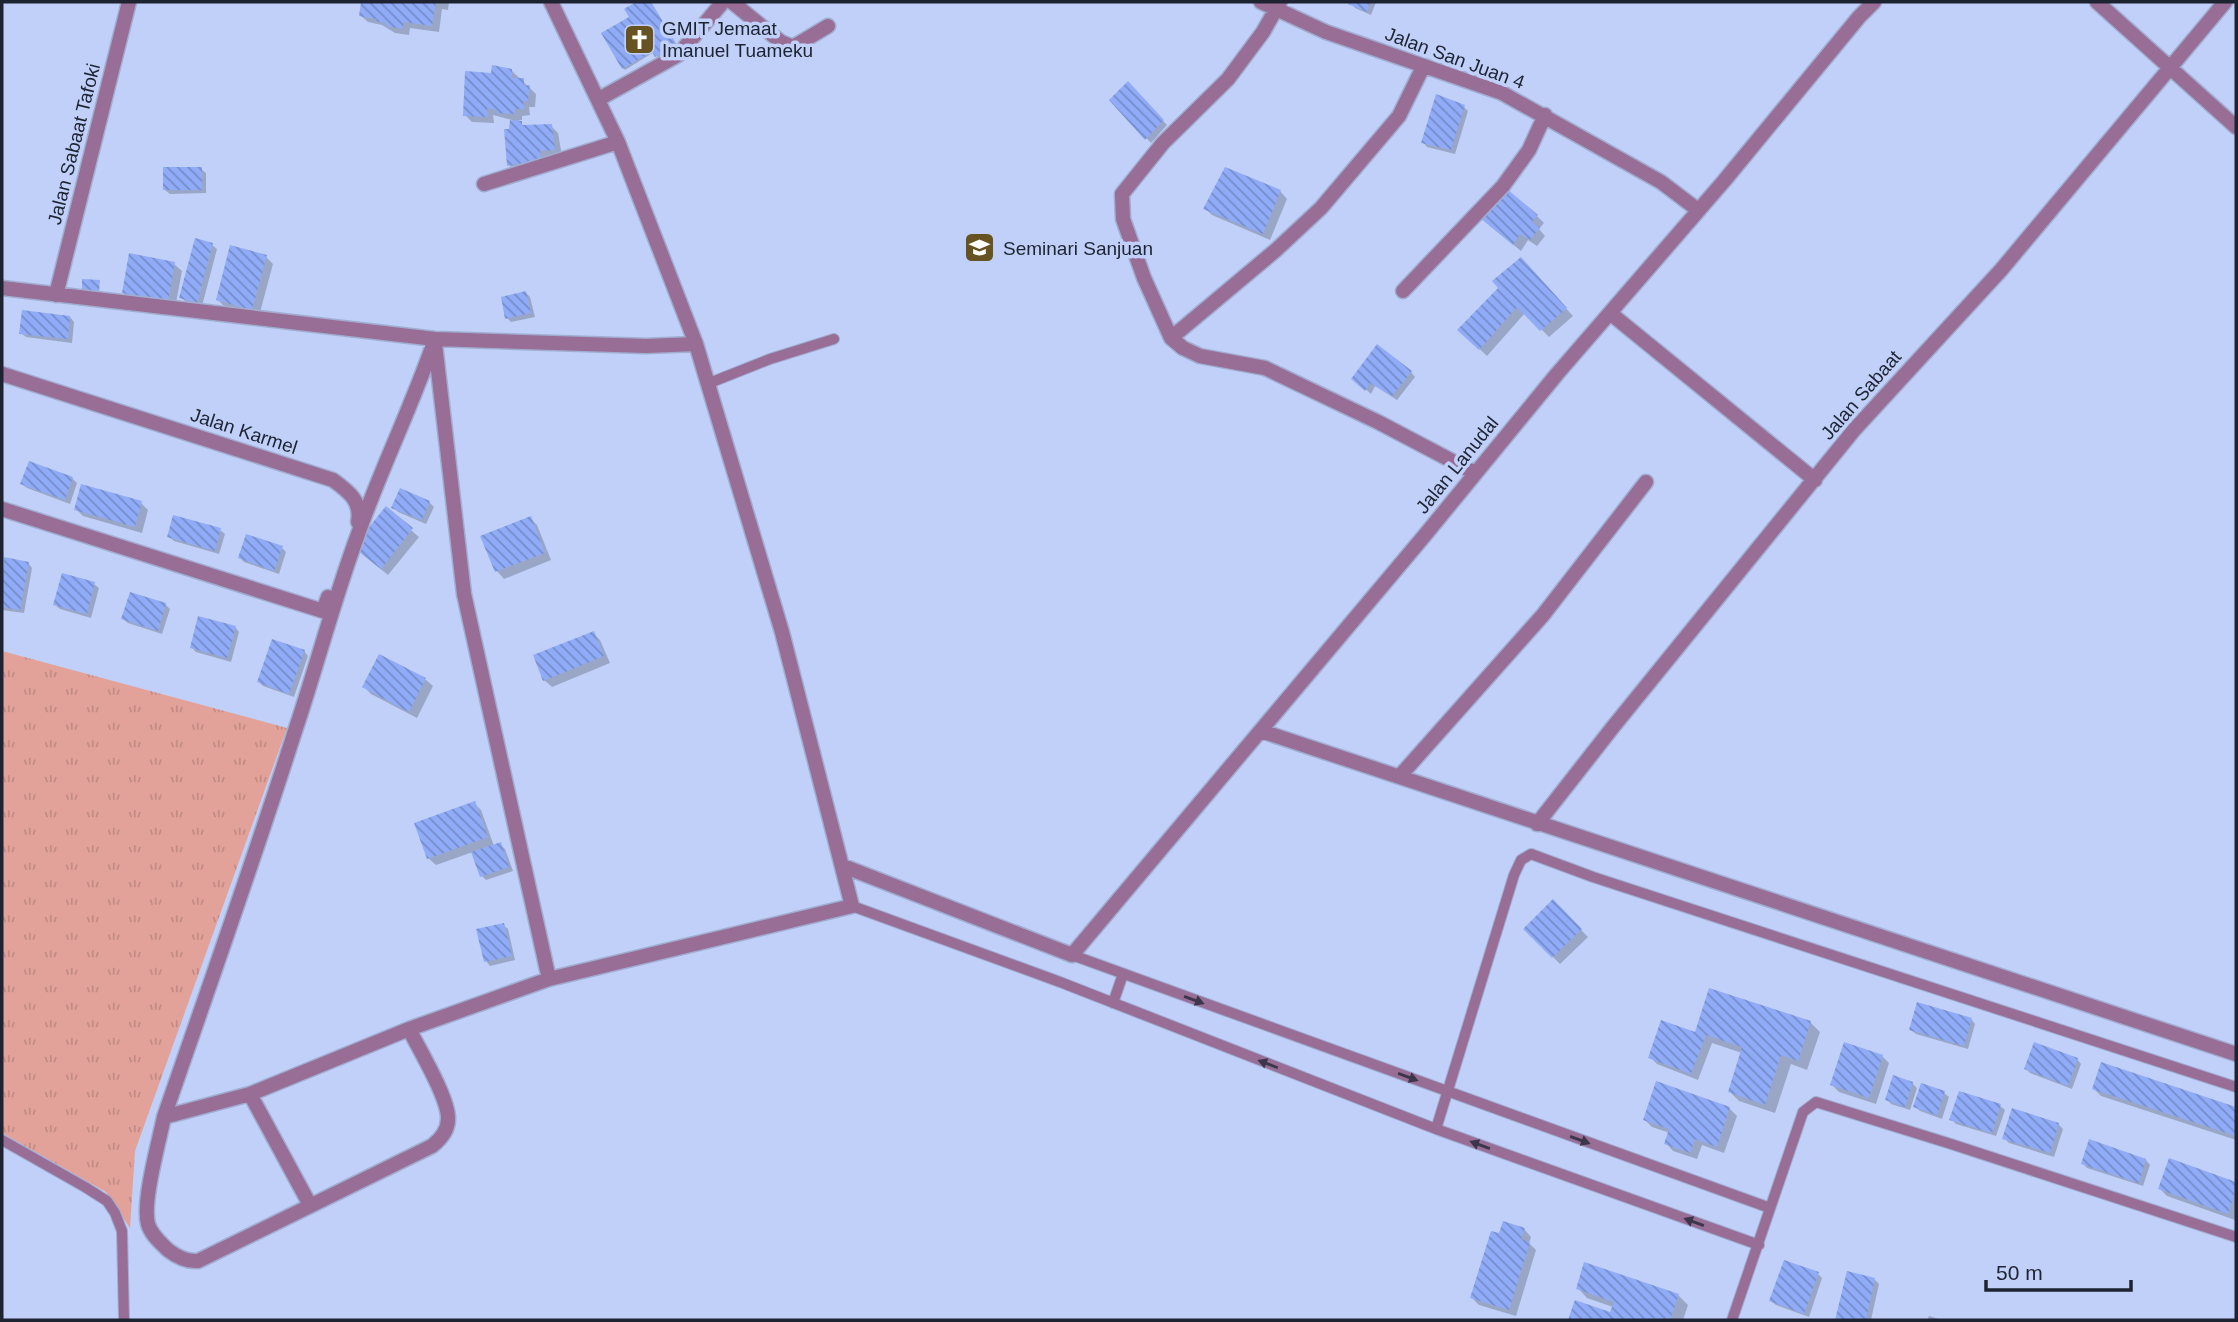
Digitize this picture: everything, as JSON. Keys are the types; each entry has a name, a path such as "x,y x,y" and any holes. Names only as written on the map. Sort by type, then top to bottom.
{"street":[{"name":"Jalan Sabaat Tafoki","path":"56,295 129,2"},
{"path":"164,1117 250,1094 409,1029 549,979 852,906 782,632 696,344 618,142 551,2"},
{"path":"599,99 678,55 723,2"},
{"path":"732,2 781,42 793,47 828,26"},
{"name":"Jalan San Juan 4","path":"1261,2 1278,6 1326,32 1502,93 1661,182 1698,210"},
{"name":"Jalan Lanudal","path":"1072,955 1874,2"},
{"path":"2097,2 2236,127"},
{"name":"Jalan Sabaat","path":"1537,824 1861,422 2001,271 2225,2"},
{"path":"1278,6 1263,32 1228,79 1163,143 1122,194 1122,219 1144,278 1171,338 1200,356 1265,368 1378,422 1475,473"},
{"path":"1171,338 1276,250 1321,208 1399,116 1423,67"},
{"path":"1403,291 1503,186 1529,150 1545,115"},
{"path":"484,184 618,142"},
{"path":"2,288 435,339 646,346 696,344"},
{"path":"1610,313 1815,480"},
{"path":"435,339 464,594 549,979"},
{"path":"409,1029 442,1095 449,1117 441,1139 432,1146 208,1257 190,1262 181,1259 152,1233 147,1217 164,1117 295,733 328,621 357,536 435,339"},
{"name":"Jalan Karmel","path":"2,374 333,480 356,501 359,516 323,611 2,509"},
{"path":"1399,777 1543,615 1646,482"},
{"path":"1261,731 2236,1054"},
{"path":"843,866 1072,955"},
{"path":"250,1094 310,1205"}],"lane":[{"path":"707,384 769,359 834,339"},
{"path":"1436,1129 1514,875 1521,860 1531,854 1593,877 2236,1087"},
{"path":"852,906 1113,1003 1436,1129 1759,1245"},
{"path":"1072,955 1770,1208"},
{"path":"1113,1003 1123,974"},
{"path":"1731,1320 1803,1112 1816,1102 2236,1237"},
{"path":"2,1140 85,1186 107,1201 116,1213 122,1231 124,1320"}],"green space":[{"path":"2,651 287,728 135,1151 130,1228 106,1192 2,1133"}],"building":[{"path":"361,2 436,2 432,26 404,22 402,29 386,26 386,23 376,21 377,19 359,16"},
{"name":"GMIT Jemaat Imanuel Tuameku","path":"636,2 651,2 677,45 655,57 652,52 622,69 601,33 629,17 624,9"},
{"path":"1370,2 1367,12 1348,4"},
{"path":"492,65 512,69 512,78 524,78 524,86 530,85 528,101 523,101 524,109 515,109 515,114 497,113 497,110 487,108 488,117 463,116 465,71 491,73"},
{"path":"1128,81 1164,120 1145,140 1109,100"},
{"path":"1436,94 1465,105 1451,150 1421,143"},
{"path":"510,120 522,121 522,125 552,124 555,150 540,151 541,160 507,166 504,129 509,129"},
{"path":"163,167 202,167 202,190 163,190"},
{"path":"1225,167 1281,190 1263,234 1203,209"},
{"path":"1507,189 1538,215 1532,222 1540,228 1530,240 1520,234 1513,245 1480,218"},
{"path":"195,238 213,243 197,303 179,298"},
{"path":"230,245 267,255 252,310 216,300"},
{"path":"129,253 175,262 168,302 122,293"},
{"path":"1521,257 1567,308 1540,331 1517,307 1479,350 1457,330 1498,288 1492,281"},
{"path":"82,279 100,280 99,293 82,292"},
{"path":"526,291 531,313 505,319 501,297"},
{"path":"22,310 70,316 68,339 19,334"},
{"path":"1377,344 1412,371 1392,396 1370,383 1365,391 1351,379"},
{"path":"29,461 73,477 65,500 20,484"},
{"path":"81,484 142,501 135,527 74,510"},
{"path":"400,488 430,501 422,520 391,508"},
{"path":"386,506 413,528 381,569 353,547"},
{"path":"173,515 221,528 215,551 167,537"},
{"path":"531,516 545,553 495,572 480,536"},
{"path":"246,534 283,546 274,571 238,558"},
{"path":"4,557 29,562 20,610 2,607"},
{"path":"62,573 95,582 87,614 53,605"},
{"path":"130,592 166,603 158,631 121,619"},
{"path":"198,616 236,626 227,658 190,648"},
{"path":"594,631 604,656 543,681 533,655"},
{"path":"272,639 305,650 289,694 257,682"},
{"path":"379,654 426,678 409,712 362,687"},
{"path":"475,801 488,837 427,859 414,823"},
{"path":"501,842 509,867 480,877 471,852"},
{"path":"1553,899 1582,929 1552,958 1523,929"},
{"path":"504,923 512,956 484,962 476,929"},
{"path":"1709,988 1811,1021 1798,1061 1781,1055 1765,1105 1728,1092 1742,1047 1706,1035 1691,1074 1648,1058 1661,1020 1695,1032"},
{"path":"1917,1002 1972,1018 1964,1046 1909,1030"},
{"path":"1844,1042 1883,1055 1869,1098 1830,1085"},
{"path":"2034,1042 2078,1058 2068,1086 2024,1069"},
{"path":"2101,1062 2236,1107 2236,1136 2092,1089"},
{"path":"1893,1075 1913,1082 1905,1107 1885,1100"},
{"path":"1656,1081 1730,1107 1717,1147 1695,1139 1690,1153 1664,1144 1669,1129 1643,1120"},
{"path":"1921,1083 1945,1091 1937,1115 1913,1107"},
{"path":"1959,1091 2001,1104 1992,1133 1949,1120"},
{"path":"2012,1108 2059,1123 2050,1153 2002,1139"},
{"path":"2089,1139 2146,1159 2139,1183 2081,1164"},
{"path":"2169,1158 2236,1182 2228,1214 2158,1189"},
{"path":"1503,1221 1525,1228 1521,1239 1530,1242 1509,1310 1470,1298 1491,1231 1499,1233"},
{"path":"1784,1260 1819,1272 1804,1314 1769,1301"},
{"path":"1584,1262 1679,1294 1670,1320 1568,1320 1575,1300 1610,1312 1614,1302 1576,1289"},
{"path":"1847,1271 1875,1278 1866,1320 1835,1320"}],"place":[{"name":"GMIT Jemaat Imanuel Tuameku","path":"639,39"},
{"name":"Seminari Sanjuan","path":"980,248"}]}
